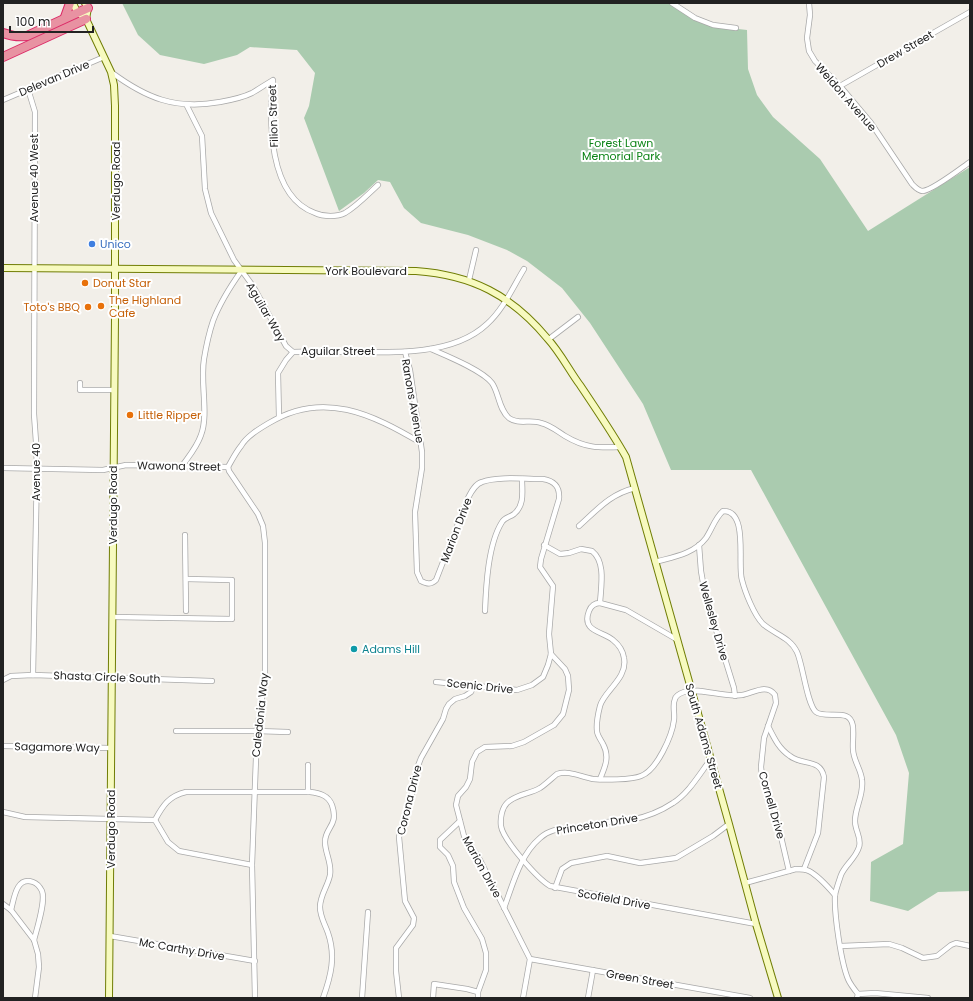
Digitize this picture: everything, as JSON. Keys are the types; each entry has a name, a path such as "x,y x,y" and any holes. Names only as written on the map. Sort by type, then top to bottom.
{"highway":[{"path":"65,18 71,3"},
{"path":"3,33 10,36 27,36 77,12 86,6"},
{"path":"3,57 86,19"}],"street":[{"name":"Verdugo Road","path":"71,3 77,12 86,19 111,72 114,85 115,106 116,270 110,818 110,998"},
{"path":"672,3 695,18 713,25 736,28"},
{"name":"Weldon Avenue","path":"809,3 809,51 815,61 840,86 871,123 912,184 917,189 922,191 931,188 970,162"},
{"path":"86,6 86,19"},
{"name":"Drew Street","path":"840,86 970,12"},
{"name":"Delevan Drive","path":"3,100 104,57"},
{"name":"Filion Street","path":"111,72 124,82 162,101 187,106 232,100 251,93 273,80 271,104 272,143 277,165 292,196 300,206 320,215 328,216 344,214 378,185"},
{"name":"Avenue 40 West","path":"28,89 35,112 34,269"},
{"name":"Aguilar Way","path":"187,106 202,136 205,189 210,213 234,260 253,286 286,346 293,352"},
{"path":"468,280 476,250"},
{"name":"York Boulevard","path":"3,268 416,271 450,275 468,280 506,299 526,315 548,339 620,447 626,457 631,474"},
{"name":"Avenue 40","path":"33,676 37,468 34,414 34,269"},
{"name":"Ranons Avenue","path":"421,581 417,572 415,512 422,468 422,452 410,370 404,352 431,349 458,342 474,335 488,323 506,299 524,269"},
{"path":"182,466 201,435 204,422 202,381 204,360 214,320 242,270"},
{"path":"548,339 578,317"},
{"path":"431,349 479,372 487,378 493,384 507,417 513,421 539,422 546,424 583,445 602,448 620,447"},
{"name":"Aguilar Street","path":"279,417 278,373 293,352 404,352"},
{"path":"80,383 80,390 114,390"},
{"name":"Wawona Street","path":"3,468 103,470 126,465 228,467 241,445 249,437 279,417 291,412 316,406 354,411 399,430 421,443"},
{"name":"Caledonia Way","path":"228,467 229,471 258,514 263,526 265,542 265,677 257,731 252,865 255,998"},
{"name":"South Adams Street","path":"631,474 676,639 778,998"},
{"name":"Marion Drive","path":"421,581 430,584 436,580 472,490 481,482 494,479 522,479 550,480 556,484 559,492 559,499 540,559 540,567 553,586 549,634 551,654 565,669 568,676 569,690 563,714 554,725 524,742 512,746 485,747 477,752 472,762 470,779 466,787 458,796 456,805 464,836 479,858 530,959"},
{"path":"485,611 487,576 494,541 502,522 519,509 522,500 522,479"},
{"path":"579,526 612,496 624,490 635,488"},
{"path":"655,562 694,550 705,538 718,516 723,511 730,512 736,518 740,528 741,578 756,615 767,628 791,642 800,659 809,696 816,712 846,716 851,718 853,724 854,758 860,772 863,791 855,815 855,828 860,843 859,850 842,874 835,895 840,946 848,979 858,996 875,993 899,997 928,998"},
{"path":"185,534 186,610"},
{"path":"544,545 560,554 581,549 592,551 596,554 601,567 600,602"},
{"name":"Wellesley Drive","path":"699,545 704,594 734,688 735,696"},
{"path":"113,617 232,619 232,580 186,579"},
{"path":"676,639 626,610 600,602 596,603 590,608 587,617 588,624 598,633 612,639 621,648 624,658 624,668 619,679 600,704 597,732 605,748 607,759 600,779 634,778 642,776 653,768 659,760 673,728 675,699 678,695 685,691 691,691 735,696"},
{"name":"Scenic Drive","path":"436,682 517,690 532,685 543,677 551,654"},
{"name":"Shasta Circle South","path":"3,680 11,676 212,680"},
{"name":"Corona Drive","path":"400,998 396,971 396,948 413,925 414,918 405,901 399,837 414,786 416,771 421,758 443,719 449,704 455,699 466,696 471,692 474,686"},
{"name":"Cornell Drive","path":"735,696 765,689 769,689 775,695 776,703 764,738 761,767 762,776 775,811 789,871"},
{"path":"768,726 773,737 784,752 796,761 815,764 823,771 824,777 818,833 804,870"},
{"path":"176,731 288,732"},
{"name":"Sagamore Way","path":"3,746 111,748"},
{"name":"Princeton Drive","path":"504,908 523,859 540,837 553,830 644,817 674,803 686,791 711,759"},
{"path":"308,764 308,792"},
{"name":"Scofield Drive","path":"600,779 567,773 557,774 541,787 507,803 501,815 501,826 506,837 538,877 545,883 555,888 756,924"},
{"path":"155,820 165,805 177,794 186,792 308,792 321,794 327,797 332,803 334,815 333,825 325,841 330,864 330,874 322,894 320,905 321,916 328,932 332,947 333,961 330,979 323,998"},
{"path":"3,812 25,817 155,820"},
{"path":"155,820 168,842 179,851 252,865"},
{"path":"460,821 440,840 440,847 448,855 453,866 454,882 461,901 482,939 486,953 486,970 478,992 478,998"},
{"path":"555,888 562,869 571,863 607,856 619,857 640,863 676,858 713,836 729,824"},
{"path":"745,883 796,869 804,870 810,871 835,895"},
{"path":"11,910 16,890 19,885 26,881 38,885 42,891 42,900 40,917 34,940"},
{"path":"3,904 11,910 34,940 38,954 39,968 35,998"},
{"path":"362,998 368,912"},
{"name":"Mc Carthy Drive","path":"110,936 255,961"},
{"path":"840,946 889,944 902,948 923,958 936,956 956,943 970,946"},
{"path":"523,998 530,959"},
{"name":"Green Street","path":"530,959 750,998"},
{"path":"588,998 593,970"},
{"path":"433,998 434,984 478,992"}],"green space":[{"name":"Forest Lawn Memorial Park","path":"122,3 673,3 680,10 721,27 747,30 748,69 757,95 773,117 820,159 868,231 970,167 970,891 938,892 908,911 870,901 871,862 903,844 909,773 896,735 751,470 671,470 643,404 590,323 562,288 527,261 507,250 468,235 421,223 404,208 390,182 378,180 364,193 339,211 304,118 309,106 315,73 297,50 250,47 237,55 204,64 160,55 138,35"}],"place":[{"name":"Unico","path":"92,244"},
{"name":"Donut Star","path":"85,283"},
{"name":"The Highland Cafe","path":"101,306"},
{"name":"Toto's BBQ","path":"88,307"},
{"name":"Little Ripper","path":"130,415"},
{"name":"Adams Hill","path":"354,649"}]}
